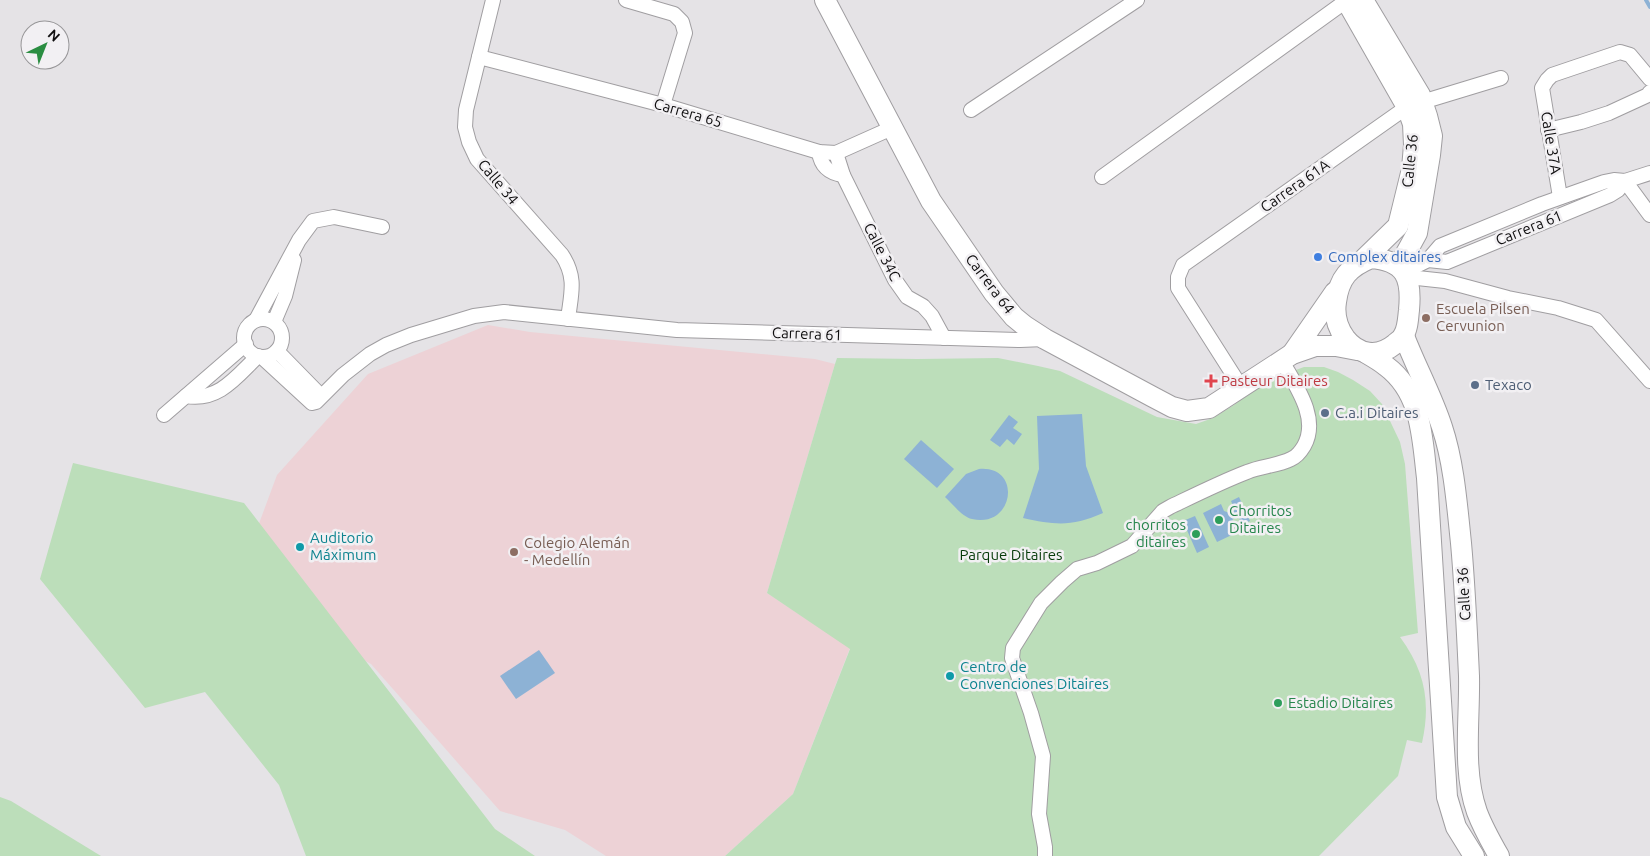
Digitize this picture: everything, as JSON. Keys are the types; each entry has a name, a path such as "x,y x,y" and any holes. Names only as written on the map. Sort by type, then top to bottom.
{"main road":[{"name":"Carrera 64","path":"825,0 931,201 994,293 1014,317 1045,339 1172,407 1187,411 1209,408 1287,358 1315,346 1336,346 1362,352"},
{"name":"Calle 36","path":"1352,0 1432,136 1417,233 1404,272"},
{"name":"Calle 36","path":"1361,262 1398,226 1412,169 1415,105"},
{"path":"1372,258 1386,259 1404,272 1410,306 1404,336 1391,347 1380,352 1362,352 1348,342 1340,331 1334,313 1337,288 1349,271 1361,262 1372,258"},
{"name":"Carrera 64","path":"1287,358 1337,288"},
{"name":"Calle 36","path":"1404,336 1442,428 1449,458 1461,542 1464,585 1469,677 1468,748 1471,784 1476,810 1488,838 1499,856"},
{"name":"Calle 36","path":"1362,352 1386,366 1400,379 1418,411 1427,478 1447,798 1456,827 1474,856"}],"street":[{"name":"Calle 34","path":"493,0 466,110 465,127 469,142 482,164 562,255 569,266 572,279 568,320"},
{"path":"626,0 674,14 682,22 685,33 663,105"},
{"path":"971,110 1137,0"},
{"path":"1102,177 1352,0"},
{"name":"Calle 37A","path":"1560,197 1542,88 1547,80 1552,75 1620,52 1630,55 1650,79"},
{"name":"Carrera 65","path":"480,57 663,105 819,152 836,153 892,128"},
{"name":"Carrera 61A","path":"1241,387 1178,288 1178,277 1183,265 1415,105 1501,78"},
{"path":"1548,130 1609,113 1648,95 1650,92"},
{"path":"819,152 825,168 834,174 844,176"},
{"name":"Calle 34C","path":"836,153 844,176 895,280 908,297 923,306 932,316 944,338"},
{"name":"Carrera 61","path":"1428,260 1447,262 1610,196 1625,182 1650,173"},
{"name":"Carrera 61","path":"1404,272 1428,260 1440,246 1560,197 1604,182 1614,180 1625,182"},
{"path":"1625,182 1650,215"},
{"path":"164,415 241,348 248,326 256,320 299,240 313,221 334,217 382,227"},
{"path":"274,322 285,296 299,240"},
{"path":"1404,272 1508,298 1558,308 1596,320 1650,381"},
{"path":"266,301 275,301 281,307"},
{"name":"Carrera 61","path":"316,400 343,375 370,354 386,345 411,335 474,316 504,312 677,330 1020,340 1045,339"},
{"path":"186,396 197,398 212,395 223,388 256,359 270,356 277,351 281,346 282,339 282,332 279,326 274,322 262,319 256,320"},
{"path":"241,348 253,354 256,359 316,400"},
{"path":"277,351 316,400"},
{"path":"1045,856 1039,814 1043,756 1031,713 1012,658 1013,648 1041,602 1076,569 1097,563 1132,546 1163,511 1170,507 1247,472 1292,459 1301,450 1307,441 1310,423 1287,358"}],"shaded area":[{"name":"Colegio Alemán - Medellín","path":"488,325 530,332 815,359 835,364 767,593 850,648 793,794 725,856 606,856 565,830 500,811 371,664 234,591 277,475 368,374"}],"green space":[{"name":"Parque Ditaires","path":"837,358 998,358 1060,371 1157,417 1196,424 1213,418 1234,405 1263,382 1304,367 1324,367 1338,372 1370,391 1382,404 1400,442 1405,464 1418,633 1400,637 1415,662 1424,687 1426,714 1422,743 1407,740 1398,776 1319,856 725,856 793,794 850,649 767,593"},
{"path":"73,463 244,503 495,829 535,856 306,856 279,785 205,692 145,708 40,579"},
{"path":"0,797 11,801 101,856 0,856"}],"water":[{"path":"1082,414 1086,466 1103,513 1073,523 1054,523 1023,518 1039,469 1037,416"},
{"path":"1009,415 1018,422 1013,428 1022,434 1014,445 1007,439 1000,447 990,440"},
{"path":"921,440 954,469 937,488 904,459"},
{"path":"979,469 993,470 1002,477 1007,486 1008,496 1004,507 997,515 986,520 968,518 945,497 966,474"},
{"name":"Chorritos Ditaires","path":"1239,497 1250,521 1242,524 1238,516 1233,519 1231,524 1236,533 1217,542 1203,513 1221,504 1224,511 1230,513 1235,510 1231,501"},
{"name":"chorritos ditaires","path":"1195,516 1209,547 1197,553 1183,521"},
{"path":"539,650 555,673 516,699 500,676"}],"waterway":[{"path":"1646,0 1650,7"}],"place":[{"name":"Complex ditaires","path":"1318,257"},
{"name":"Escuela Pilsen Cervunion","path":"1426,318"},
{"name":"Pasteur Ditaires","path":"1211,381"},
{"name":"Texaco","path":"1475,385"},
{"name":"C.a.i Ditaires","path":"1325,413"},
{"name":"Chorritos Ditaires","path":"1219,520"},
{"name":"chorritos ditaires","path":"1196,534"},
{"name":"Auditorio Máximum","path":"300,547"},
{"name":"Colegio Alemán - Medellín","path":"514,552"},
{"name":"Centro de Convenciones Ditaires","path":"950,676"},
{"name":"Estadio Ditaires","path":"1278,703"}]}
